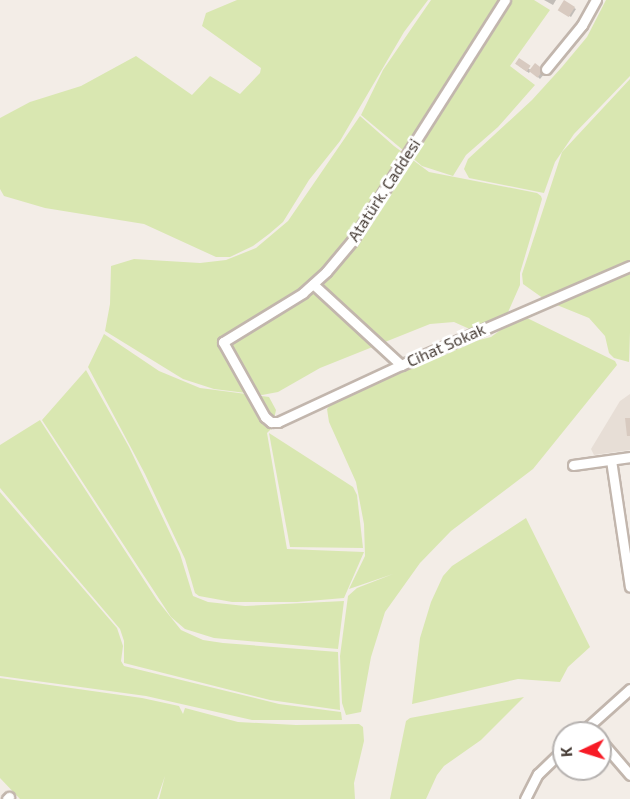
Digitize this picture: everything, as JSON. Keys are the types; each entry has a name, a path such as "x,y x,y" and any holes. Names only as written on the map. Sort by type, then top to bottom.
{"street":[{"name":"Atatürk. Caddesi","path":"271,422 265,417 223,342 303,293 352,241 505,0"},
{"path":"546,69 582,25 591,2"},
{"name":"Cihat Sokak","path":"271,422 278,422 401,365 626,267"},
{"path":"313,284 401,365"},
{"path":"573,465 630,457"},
{"path":"612,460 630,587"},
{"path":"598,721 630,689"},
{"path":"612,754 630,775"},
{"path":"525,799 538,774 552,761"}],"shaded area":[{"path":"630,394 630,450 594,455 591,449 620,401"}],"green space":[{"path":"237,0 428,0 404,32 340,141 309,180 283,222 269,234 253,246 230,257 216,257 144,224 45,208 4,196 0,189 0,118 30,102 81,86 136,56 192,95 210,76 240,94 260,73 261,68 202,26 206,13"},
{"path":"431,0 534,0 550,10 510,66 535,85 498,127 466,155 453,176 422,166 361,115 383,70"},
{"path":"606,0 630,0 630,76 574,134 555,162 544,193 469,178 464,169 468,159 532,100 562,67 587,37"},
{"path":"630,79 629,362 614,358 609,353 605,336 589,318 547,301 523,284 522,274 562,152"},
{"path":"360,116 394,146 429,172 537,193 541,196 520,273 520,285 502,326 489,335 483,335 454,322 430,324 320,368 278,392 262,395 214,389 183,379 105,331 110,304 111,266 134,259 200,263 226,260 256,248 288,221"},
{"path":"518,317 525,317 615,361 617,365 533,469 451,531 420,563 385,612 371,657 361,712 346,715 342,703 340,656 348,596 357,588 393,574 349,589 365,556 364,524 356,482 329,422 327,409 332,403 397,365 417,356 491,337"},
{"path":"104,334 159,371 200,388 269,397 276,410 272,428 267,433 287,549 364,552 344,598 297,602 232,602 199,596 195,593 185,559 145,474 88,367"},
{"path":"86,370 129,447 180,554 193,596 208,602 245,606 344,601 338,649 214,638 185,629 171,617 42,420"},
{"path":"40,420 157,600 181,630 203,640 223,643 338,652 340,710 270,700 124,663 124,641 120,629 0,488 0,445"},
{"path":"269,433 353,487 357,495 363,548 290,547"},
{"path":"0,492 117,628 123,646 121,661 124,666 279,704 341,712 342,720 252,720 146,696 0,676"},
{"path":"526,518 590,647 568,667 560,682 518,679 412,704 420,638 431,602 443,576 452,566"},
{"path":"0,678 142,698 179,706 183,714 185,708 238,722 296,725 359,724 363,727 364,741 354,783 355,799 159,799 165,776 157,799 20,799 0,778"},
{"path":"524,697 481,740 444,766 437,775 426,799 390,799 406,721 410,718"}],"building":[{"path":"564,0 575,7 569,17 558,10"},
{"path":"519,58 531,66 527,72 515,64"},
{"path":"535,63 544,70 538,78 529,71"},
{"path":"625,418 630,418 630,436 627,436"}]}
